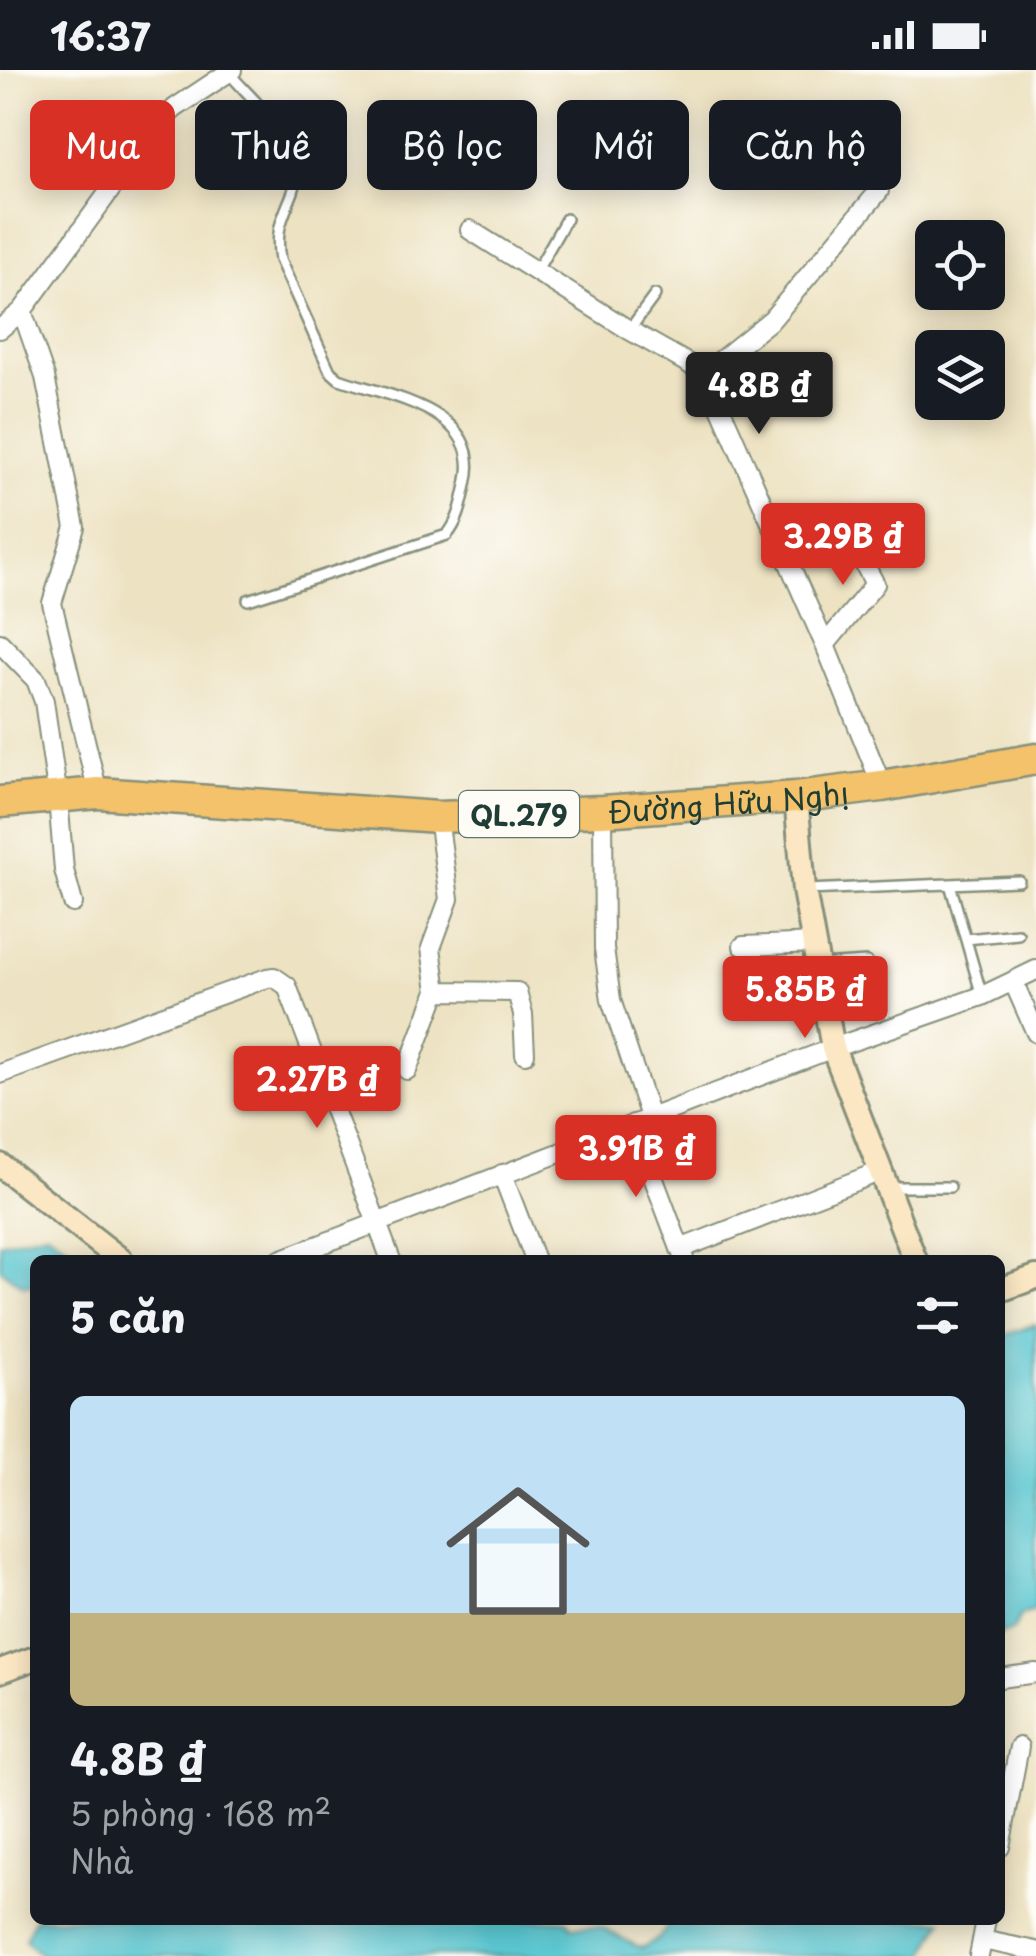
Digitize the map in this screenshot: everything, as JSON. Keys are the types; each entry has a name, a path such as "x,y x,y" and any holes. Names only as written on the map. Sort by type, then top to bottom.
{"highway":[{"name":"Đường Hữu Nghị","path":"0,802 98,794 438,817 796,797 1036,759"}],"street":[{"path":"0,329 22,311 160,122 231,72"},
{"path":"705,373 772,319 880,191"},
{"path":"470,230 705,373 826,646 882,786"},
{"path":"22,311 45,377 75,527 52,603 98,794"},
{"path":"826,646 875,584 845,528"},
{"path":"0,643 36,680 44,700 64,870 73,904"},
{"path":"796,797 804,890 833,1048 913,1255"},
{"path":"603,810 604,948 611,1000 682,1254 885,1179"},
{"path":"407,1070 437,992 431,948 447,907 449,889 438,817"},
{"path":"743,946 818,954"},
{"path":"293,1255 833,1048 982,996 1036,970"},
{"path":"0,1074 274,977 287,986 390,1255"},
{"path":"1014,982 1036,1034"},
{"path":"437,992 517,992 523,1014 525,1054"},
{"path":"0,1165 115,1255"},
{"path":"502,1174 533,1255"},
{"path":"1005,1288 1036,1278"},
{"path":"0,1671 30,1660"},
{"path":"1005,1677 1036,1674"},
{"path":"1005,1821 1019,1748"},
{"path":"981,1948 1036,1950"}],"lane":[{"path":"231,72 290,145 296,160 294,189 278,225 277,242 280,260 330,372 435,412 452,424 468,458 469,474 456,524 436,542 248,600"},
{"path":"536,272 566,220"},
{"path":"629,330 655,295"},
{"path":"804,890 1019,881"},
{"path":"950,884 982,996"},
{"path":"966,938 1018,934"},
{"path":"818,954 868,962"},
{"path":"885,1179 950,1187"}],"water":[{"path":"47,1232 79,1255 30,1255 30,1286 22,1285 0,1269 0,1243"},
{"path":"1036,1324 1036,1610 1020,1616 1013,1630 1005,1632 1005,1335"},
{"path":"32,1925 571,1925 600,1927 641,1948 658,1939 669,1925 940,1925 924,1956 42,1956 25,1940"}]}
